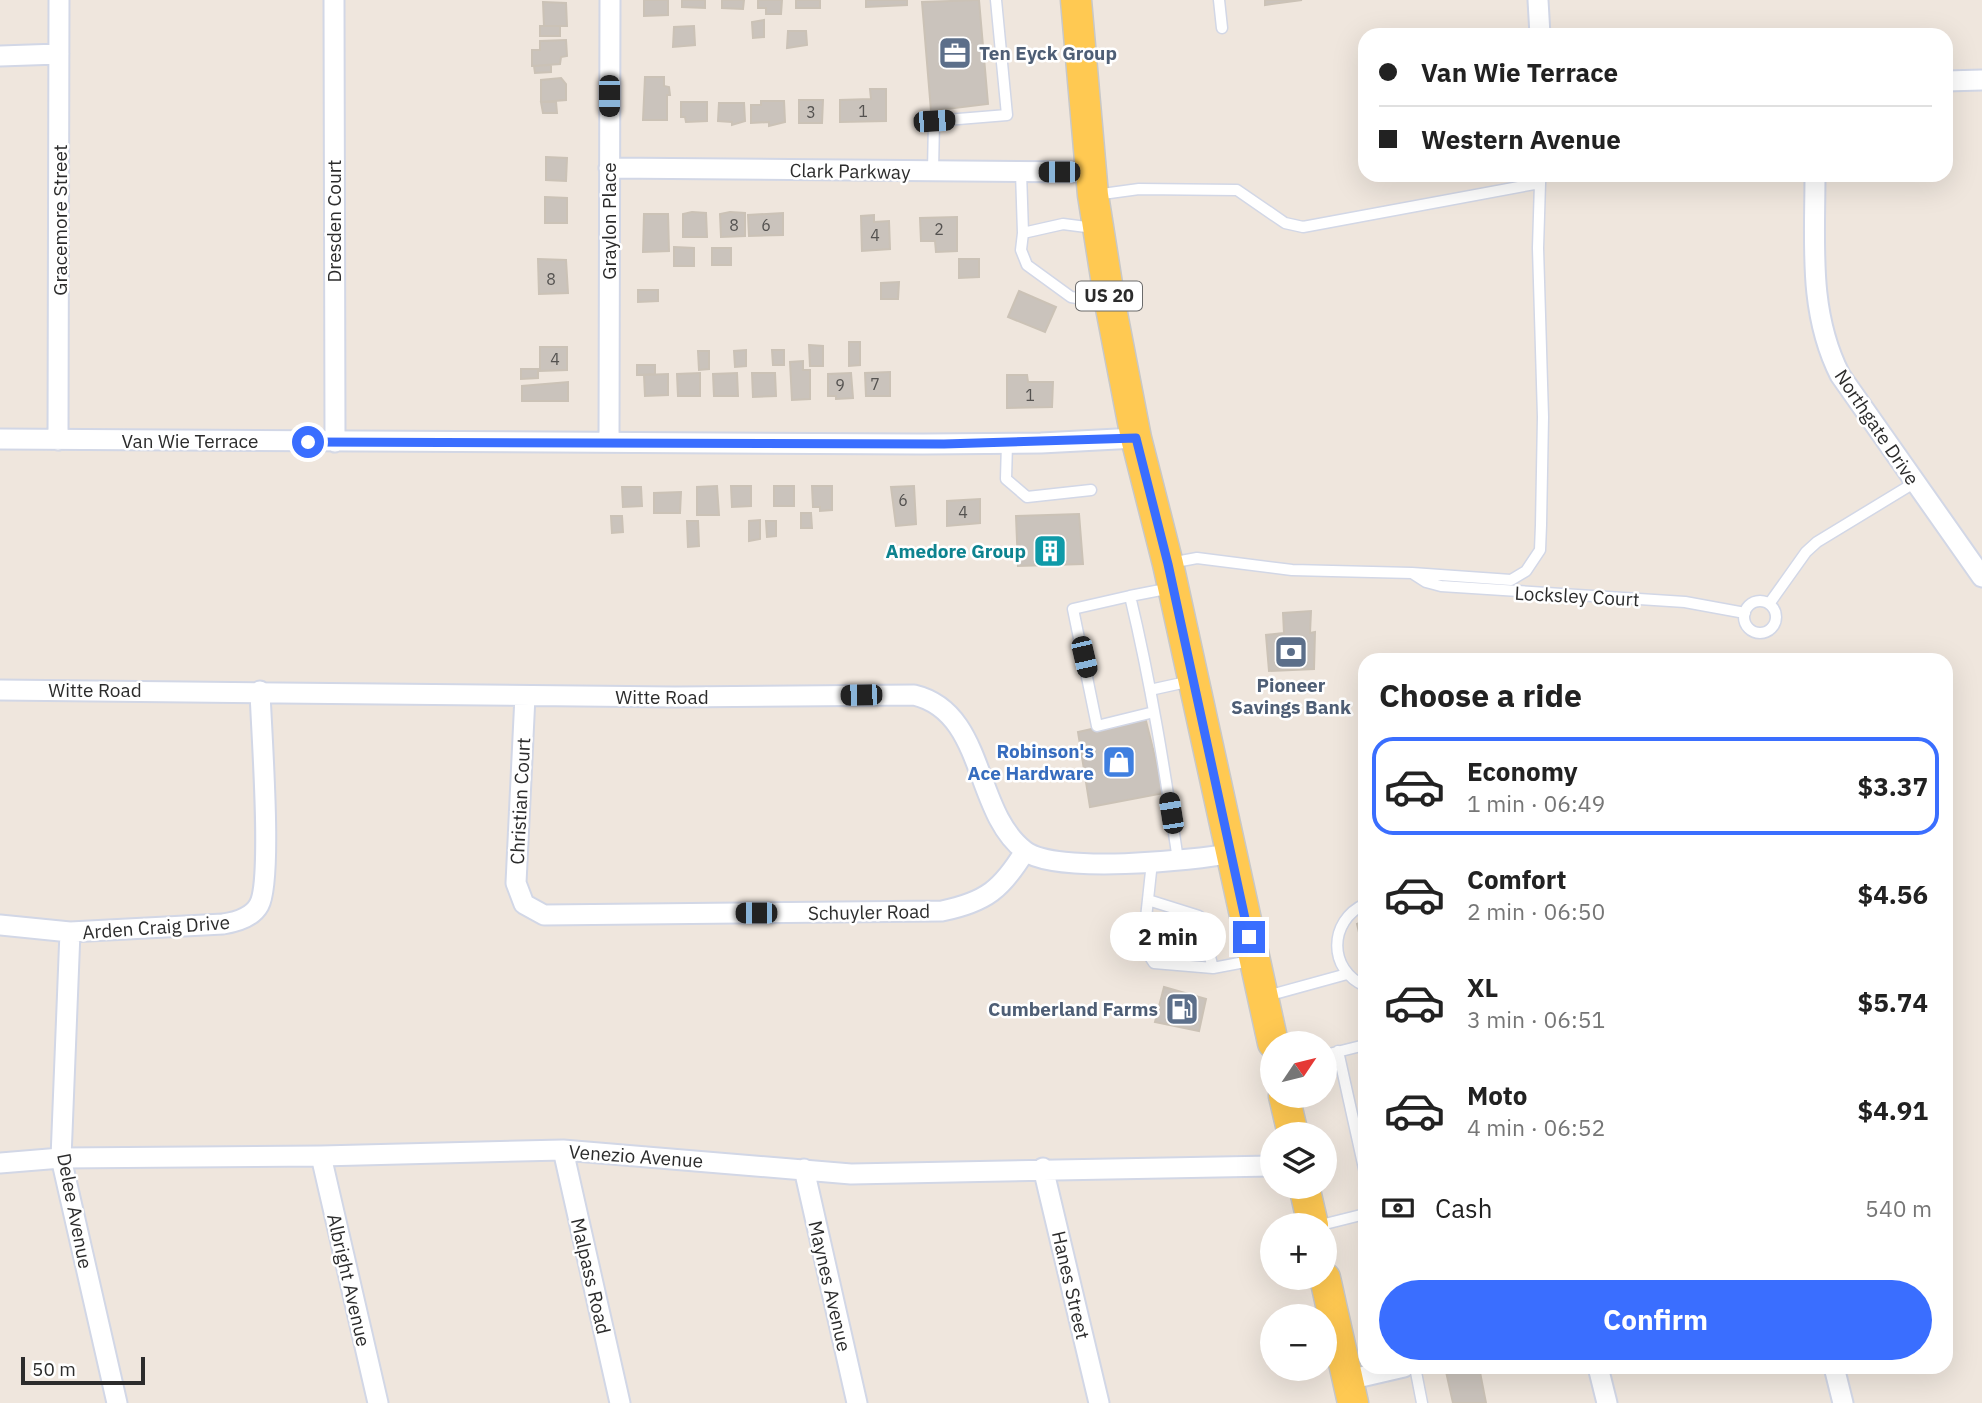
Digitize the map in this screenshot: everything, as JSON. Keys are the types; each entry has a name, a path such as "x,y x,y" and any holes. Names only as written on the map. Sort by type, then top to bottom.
{"main road":[{"name":"US 20","path":"1076,0 1091,183 1110,303 1136,438 1170,576 1270,1031"},
{"path":"1328,1290 1350,1392"}],"street":[{"name":"Gracemore Street","path":"58,440 60,0"},
{"name":"Dresden Court","path":"334,0 335,442"},
{"name":"Graylon Place","path":"609,442 610,0"},
{"path":"1538,0 1540,28"},
{"path":"0,56 59,54"},
{"path":"1953,81 1982,80"},
{"name":"Clark Parkway","path":"609,168 1021,172 1091,183"},
{"name":"Northgate Drive","path":"1815,182 1815,284 1821,328 1840,375 1982,577"},
{"name":"Van Wie Terrace","path":"0,439 1007,443 1136,438"},
{"name":"Witte Road","path":"0,690 525,696 914,695 932,699 943,708 963,734 1006,827 1025,851"},
{"name":"Arden Craig Drive","path":"0,925 70,932 223,925 241,921 258,906 265,871 260,691"},
{"name":"Christian Court","path":"524,904 516,883 525,696"},
{"path":"1025,851 1047,862 1062,863 1178,860 1232,853"},
{"name":"Schuyler Road","path":"524,904 544,915 942,911 991,894 1005,883 1025,851"},
{"name":"Delee Avenue","path":"70,932 61,1158 117,1403"},
{"name":"Venezio Avenue","path":"0,1163 61,1158 321,1156 563,1150 851,1174 1043,1168 1260,1166"},
{"name":"Malpass Road","path":"563,1150 620,1403"},
{"name":"Albright Avenue","path":"321,1156 377,1403"},
{"name":"Hanes Street","path":"1043,1168 1099,1403"},
{"name":"Maynes Avenue","path":"804,1169 857,1403"},
{"path":"1350,1392 1389,1374"},
{"path":"1600,1374 1607,1403"},
{"path":"1836,1374 1843,1403"}],"lane":[{"path":"933,172 934,121 1007,116 996,0"},
{"path":"1219,0 1222,28"},
{"path":"1021,172 1021,250 1027,265 1071,297 1110,303"},
{"path":"1091,183 1139,189 1237,190 1286,223 1303,227 1526,182"},
{"path":"1154,712 1097,726 1073,609 1130,596 1170,576 1197,558 1292,570 1412,573 1511,580 1526,571 1539,550 1543,417 1538,248 1541,182"},
{"path":"1023,233 1063,224 1098,228"},
{"path":"1007,443 1006,479 1027,497 1091,490"},
{"name":"Locksley Court","path":"1412,573 1426,582 1441,586 1685,603 1745,614 1745,624 1752,631 1768,632 1776,618 1769,604 1806,552 1817,542 1914,482"},
{"path":"1130,596 1150,690 1178,860"},
{"path":"1745,614 1754,603 1769,604"},
{"path":"1150,690 1192,680"},
{"path":"1152,861 1143,946 1154,963 1213,968 1254,960"},
{"path":"1148,900 1199,916 1213,968"},
{"path":"1358,909 1345,919 1336,936 1339,958 1348,974 1358,981"},
{"path":"1262,998 1348,974"},
{"path":"1358,1047 1338,1051 1358,1141"},
{"path":"1337,1221 1358,1215"},
{"path":"1416,1374 1422,1403"}],"building":[{"path":"644,0 668,0 668,15 644,16"},
{"path":"682,0 705,0 705,8 682,7"},
{"path":"722,0 744,0 743,9 722,8"},
{"path":"758,0 782,0 781,14 766,14 766,8 758,8"},
{"path":"796,0 820,0 820,8 796,8"},
{"path":"866,0 907,0 907,5 866,7"},
{"name":"Ten Eyck Group","path":"979,0 988,104 931,111 922,2"},
{"path":"1265,0 1302,0 1265,5"},
{"path":"543,2 566,3 567,26 544,26"},
{"path":"764,20 764,37 753,38 752,22"},
{"path":"540,26 560,26 560,36 540,36"},
{"path":"694,26 695,45 673,47 674,27"},
{"path":"788,31 806,31 807,45 787,48"},
{"path":"566,40 567,56 561,57 560,64 532,66 532,50 540,50 540,41"},
{"path":"551,65 551,72 535,73 534,66"},
{"path":"645,77 664,77 664,86 669,87 670,95 667,95 667,120 643,120"},
{"path":"561,78 566,84 566,100 541,102 541,80"},
{"path":"870,89 886,89 886,121 840,122 840,100 871,99"},
{"path":"799,100 823,100 822,123 799,123"},
{"path":"761,101 784,101 785,122 769,126 769,122 751,123 751,105 761,105"},
{"path":"541,102 556,102 557,113 543,113"},
{"path":"681,102 707,102 707,121 686,122 685,117 681,117"},
{"path":"719,103 744,103 745,121 732,125 732,122 718,121"},
{"path":"546,157 567,158 566,181 546,180"},
{"path":"545,197 567,198 567,223 545,223"},
{"path":"706,213 707,237 683,237 683,214"},
{"path":"745,213 745,236 721,237 720,214"},
{"path":"783,213 783,235 749,236 748,215"},
{"path":"644,214 668,214 669,251 643,252"},
{"path":"874,215 874,222 889,221 890,249 862,251 861,216"},
{"path":"957,217 957,251 936,252 935,241 921,241 920,218"},
{"path":"674,247 694,248 694,266 674,266"},
{"path":"712,248 731,248 731,265 712,265"},
{"path":"538,259 566,260 568,293 539,294"},
{"path":"959,259 979,259 979,277 959,278"},
{"path":"899,282 898,299 881,299 881,283"},
{"path":"638,290 658,290 658,301 638,302"},
{"path":"1019,291 1056,307 1045,332 1008,317"},
{"path":"849,342 860,342 860,365 849,366"},
{"path":"809,345 823,346 823,366 810,366"},
{"path":"540,347 567,347 567,370 540,371"},
{"path":"746,350 746,366 735,367 734,351"},
{"path":"772,350 784,350 784,365 773,365"},
{"path":"698,351 709,351 709,369 699,370"},
{"path":"803,361 803,370 810,370 810,399 792,400 790,362"},
{"path":"637,365 655,365 655,374 637,375"},
{"path":"521,369 538,369 538,378 521,379"},
{"path":"890,372 890,396 866,396 865,373"},
{"path":"700,373 700,396 678,396 677,374"},
{"path":"737,373 738,396 714,396 713,374"},
{"path":"752,373 775,373 776,396 753,397"},
{"path":"851,373 853,398 836,399 836,396 828,396 828,374"},
{"path":"668,374 668,395 645,396 644,375"},
{"path":"1007,375 1027,375 1028,382 1053,382 1052,407 1007,408"},
{"path":"568,382 568,401 522,401 522,386"},
{"path":"717,486 719,515 697,515 697,487"},
{"path":"731,486 751,486 751,506 732,507"},
{"path":"774,486 794,486 794,506 774,506"},
{"path":"812,486 832,486 832,510 820,511 820,507 813,507"},
{"path":"914,486 916,524 896,526 891,487"},
{"path":"622,487 641,487 642,506 623,507"},
{"path":"681,492 680,513 654,513 654,493"},
{"path":"980,499 980,523 947,526 947,501"},
{"path":"801,513 811,513 812,528 801,528"},
{"name":"Amedore Group","path":"1079,514 1083,564 1018,566 1016,516"},
{"path":"611,516 622,516 623,532 612,533"},
{"path":"760,520 760,539 749,541 749,521"},
{"path":"687,521 698,521 699,546 688,547"},
{"path":"766,521 776,521 776,536 767,537"},
{"name":"Pioneer Savings Bank","path":"1311,611 1310,633 1315,632 1314,669 1269,671 1266,635 1284,633 1283,613"},
{"name":"Robinson's Ace Hardware","path":"1145,717 1164,793 1090,807 1078,732"},
{"path":"1160,923 1198,930 1203,959 1165,950"},
{"path":"1164,987 1206,999 1199,1031 1155,1022"},
{"path":"1447,1374 1480,1374 1486,1403 1453,1403"}],"place":[{"name":"Ten Eyck Group","path":"955,53"},
{"name":"Amedore Group","path":"1050,551"},
{"name":"Pioneer Savings Bank","path":"1291,652"},
{"name":"Robinson's Ace Hardware","path":"1119,762"},
{"name":"Cumberland Farms","path":"1182,1009"}],"route":[{"path":"308,442 944,444 1136,438 1168,564 1249,937"}]}
